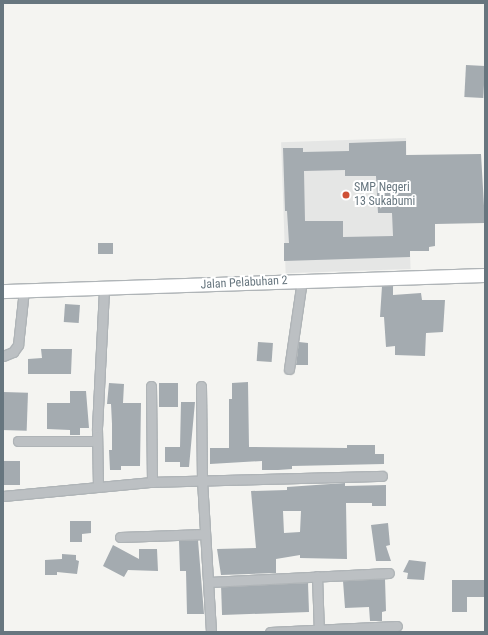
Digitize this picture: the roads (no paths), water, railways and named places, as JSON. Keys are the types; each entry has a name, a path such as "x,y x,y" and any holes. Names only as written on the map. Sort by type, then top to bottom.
{"main road":[{"name":"Jalan Pelabuhan 2","path":"3,291 104,289 302,280 485,275"}],"street":[{"path":"289,369 302,280"},
{"path":"98,486 97,441 104,289"},
{"path":"3,356 13,352 18,345 24,290"},
{"path":"151,386 152,482"},
{"path":"201,386 202,480 211,632"},
{"path":"18,441 97,441"},
{"path":"3,496 152,482 382,476"},
{"path":"120,537 205,534"},
{"path":"209,582 389,573"},
{"path":"317,576 319,631"},
{"path":"270,632 319,631 397,626"}],"place":[{"name":"SMP Negeri 13 Sukabumi","path":"346,195"}]}
